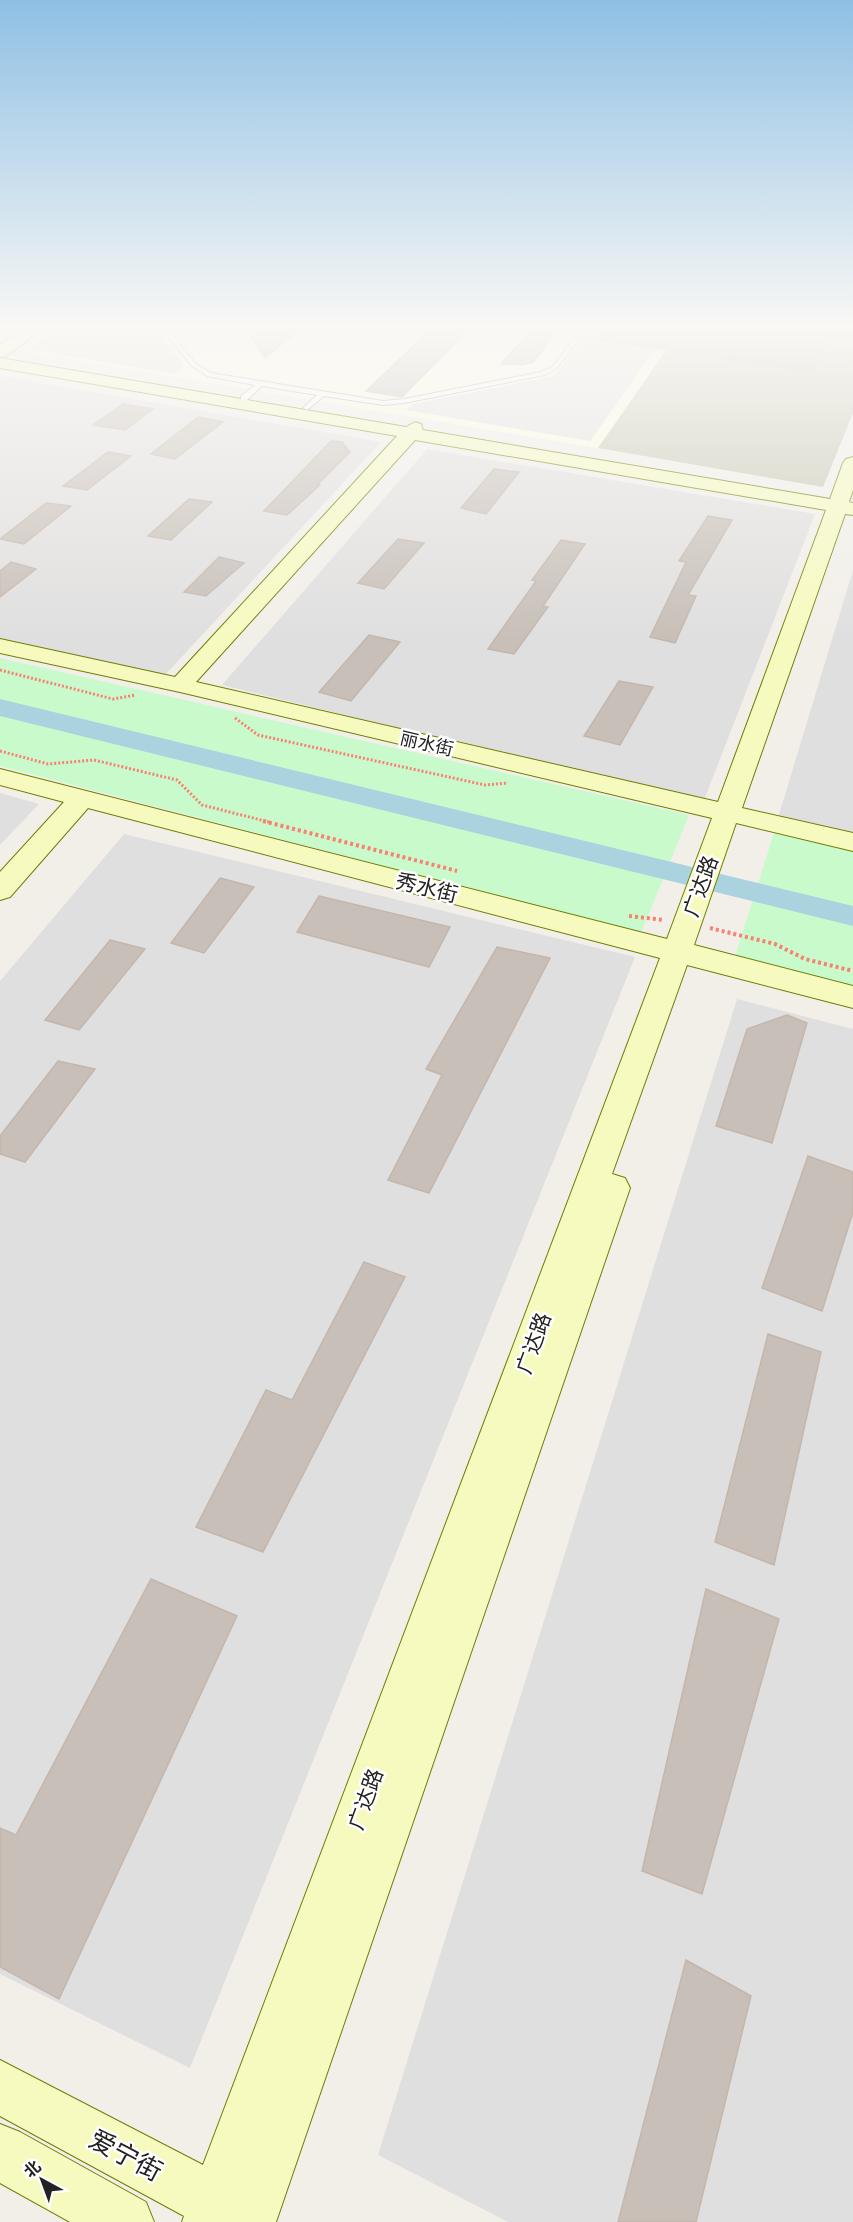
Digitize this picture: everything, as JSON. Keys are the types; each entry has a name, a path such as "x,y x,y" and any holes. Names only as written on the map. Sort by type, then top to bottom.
{"main road":[{"path":"180,685 410,433"},
{"path":"428,433 848,503"},
{"name":"广达路","path":"235,2218 848,503 853,463"},
{"name":"丽水街","path":"0,646 180,685 853,842"},
{"name":"秀水街","path":"0,777 691,939 853,997"},
{"path":"0,890 82,798"},
{"name":"爱宁街","path":"0,2087 235,2218"},
{"path":"0,2152 126,2222"}],"path":[{"path":"0,670 113,699 137,695"},
{"path":"234,717 258,735 485,785 516,782"},
{"path":"0,751 48,764 94,760 177,780 202,805 466,874"},
{"path":"627,915 691,939 775,944 806,959 853,971"}],"shaded area":[{"path":"0,433 327,433 381,442 165,675 0,639"},
{"path":"507,433 609,433 598,448"},
{"path":"541,433 596,433 590,441"},
{"path":"609,433 845,433 823,487 598,448"},
{"path":"427,449 815,514 703,803 222,685"},
{"path":"853,570 853,835 778,818"},
{"path":"0,793 39,804 0,845"},
{"path":"124,834 635,957 190,2068 0,1974 0,981"},
{"path":"737,999 853,1029 853,2222 508,2222 378,2155"}],"green space":[{"path":"0,658 689,815 641,933 0,766"},
{"path":"774,833 853,852 853,986 735,956"}],"water":[{"path":"0,699 853,906 853,926 0,716"}],"building":[{"path":"178,433 209,433 175,459 151,454"},
{"path":"331,441 342,442 350,452 318,484 320,485 287,515 264,511"},
{"path":"108,452 131,456 87,490 63,486"},
{"path":"494,469 519,472 486,514 461,508"},
{"path":"189,499 212,502 171,540 148,536"},
{"path":"46,503 71,506 24,544 0,539"},
{"path":"708,516 732,520 688,595 696,596 675,643 650,637 686,562 679,561"},
{"path":"398,539 424,543 384,589 358,583"},
{"path":"561,540 585,544 543,606 548,607 514,654 488,649 536,581 532,580"},
{"path":"219,557 244,563 206,596 184,592"},
{"path":"11,562 36,569 0,597 0,571"},
{"path":"369,635 400,642 351,701 319,692"},
{"path":"619,681 653,687 620,745 584,736"},
{"path":"220,878 254,887 204,953 171,943"},
{"path":"319,896 450,927 429,967 297,932"},
{"path":"110,940 145,949 79,1030 45,1020"},
{"path":"497,947 550,958 429,1193 388,1180 442,1075 426,1069"},
{"path":"787,1015 807,1023 772,1143 716,1126 747,1029"},
{"path":"58,1061 95,1069 25,1162 0,1154 0,1136"},
{"path":"808,1156 853,1172 853,1212 822,1311 762,1288"},
{"path":"364,1262 405,1277 263,1552 196,1527 266,1390 292,1400"},
{"path":"768,1334 821,1352 774,1565 715,1542"},
{"path":"151,1579 237,1616 59,1999 0,1967 0,1828 16,1835"},
{"path":"706,1589 779,1619 702,1894 642,1871"},
{"path":"686,1960 751,1996 696,2222 618,2222"}]}
